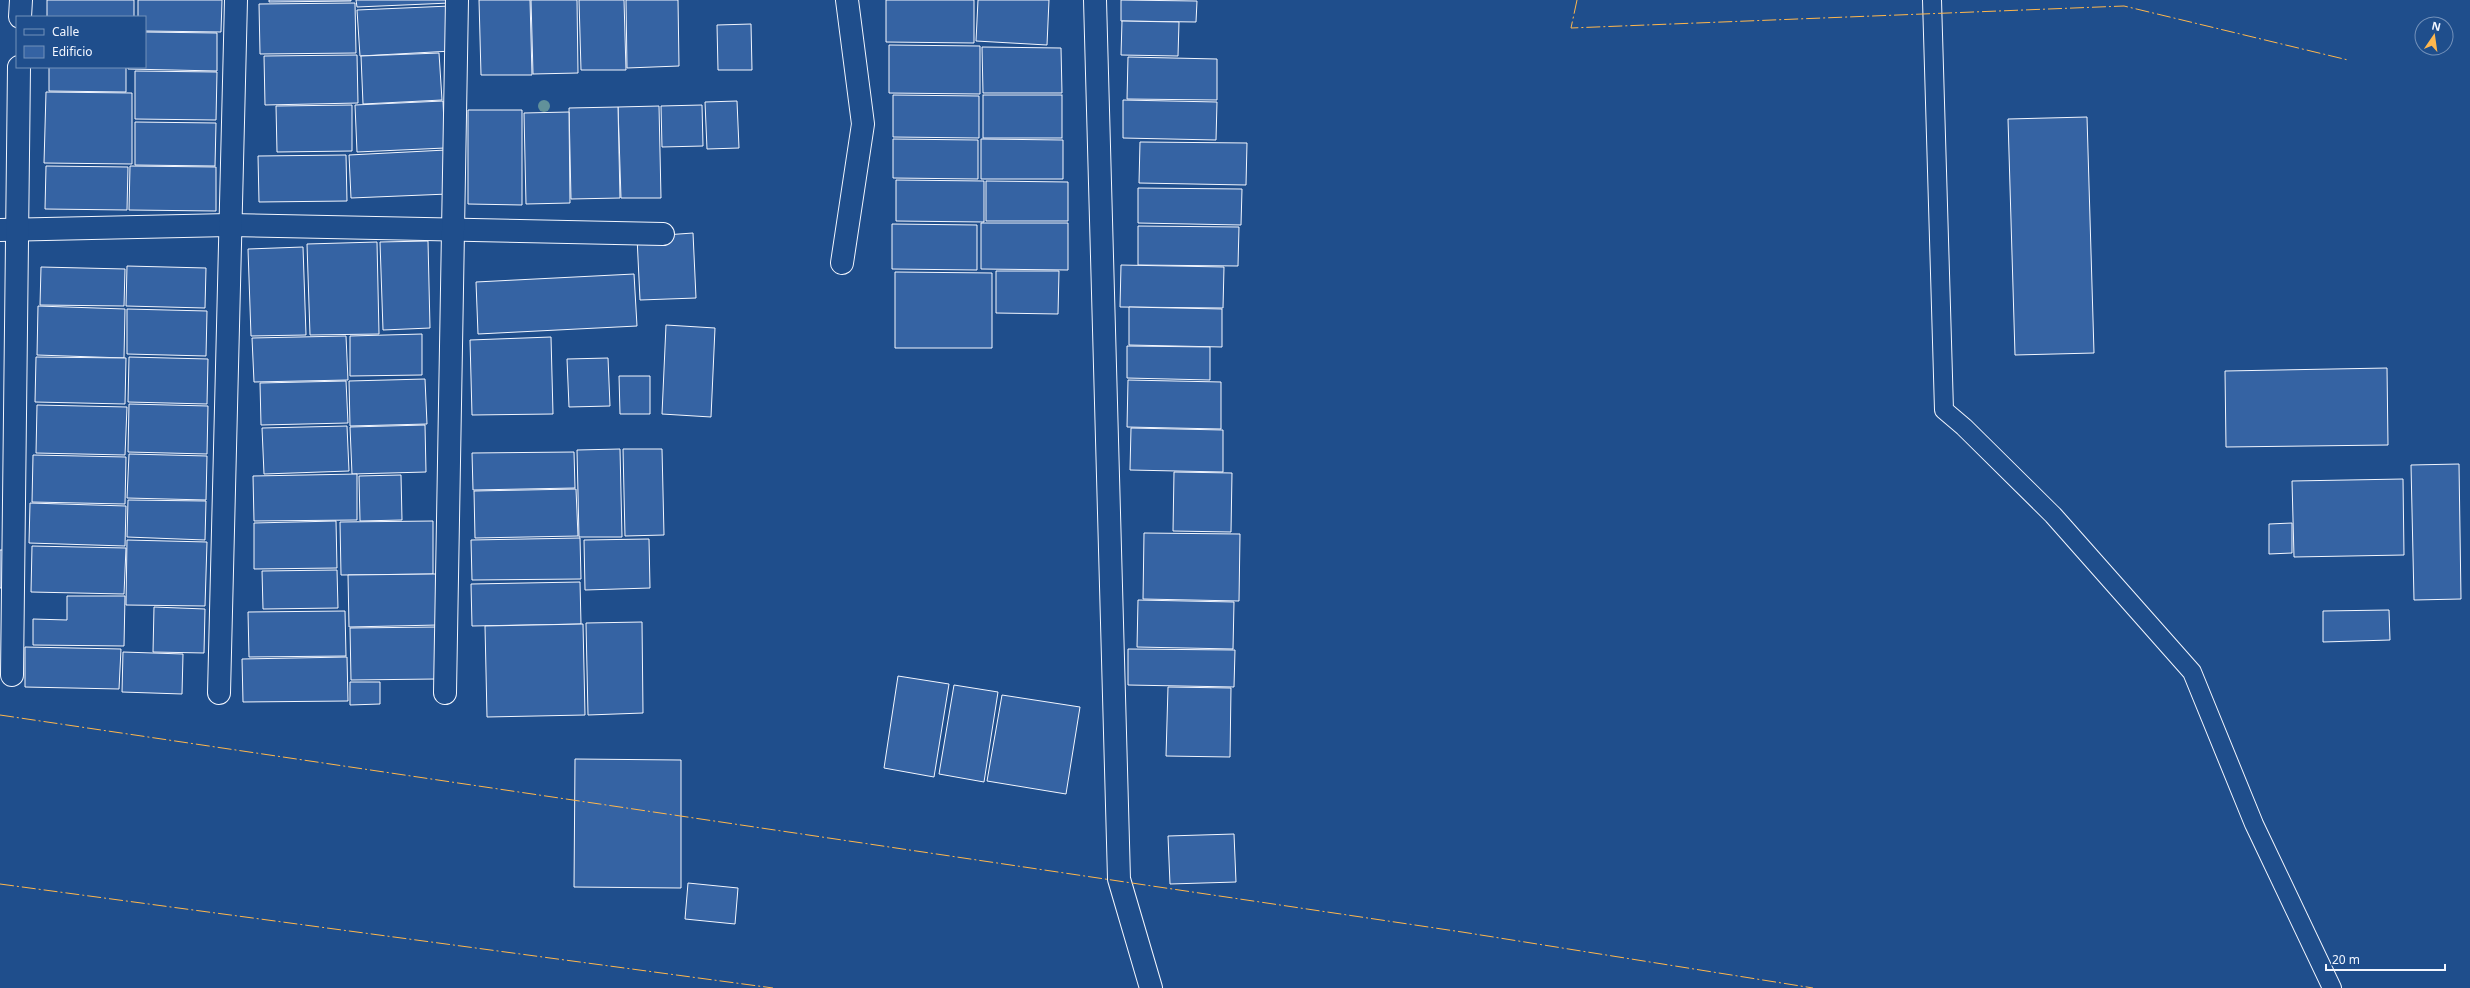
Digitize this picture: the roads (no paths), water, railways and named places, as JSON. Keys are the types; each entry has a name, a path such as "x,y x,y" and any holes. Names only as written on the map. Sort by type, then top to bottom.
{"street":[{"path":"20,16 21,0"},
{"path":"219,693 229,225 236,0"},
{"path":"445,693 457,0"},
{"path":"842,263 863,124 847,0"},
{"path":"1094,0 1119,880 1151,988"},
{"path":"12,675 8,230 19,68"},
{"path":"8,230 229,225 453,228 663,234"}],"lane":[{"path":"1932,0 1944,410 1964,427 2053,515 2192,672 2254,824 2332,988"}]}
